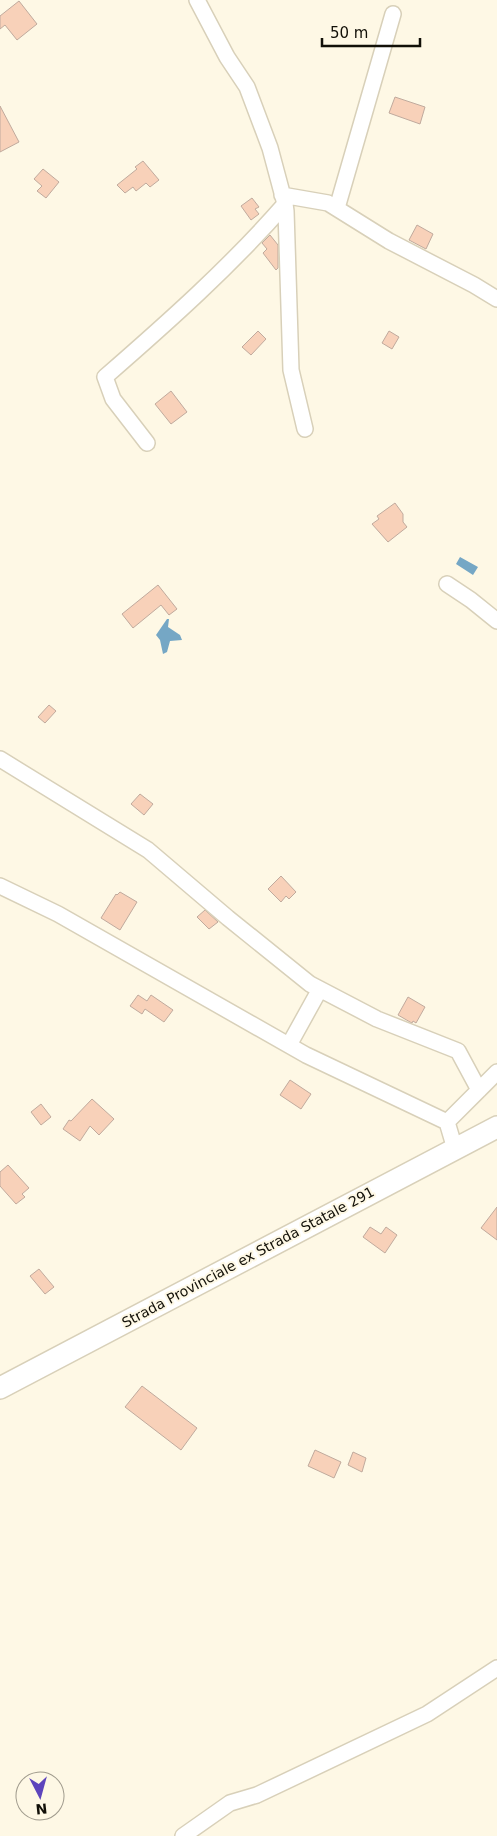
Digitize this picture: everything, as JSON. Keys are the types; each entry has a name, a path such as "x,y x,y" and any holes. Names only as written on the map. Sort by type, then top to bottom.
{"street":[{"path":"197,0 227,58 247,88 270,148 284,200 286,211 291,370 305,428"},
{"path":"337,208 393,14"},
{"path":"284,200 328,203 389,241 497,299"},
{"path":"148,443 113,399 105,377 165,324 262,230 284,200"},
{"path":"447,584 497,621"},
{"path":"0,759 148,850 310,984 377,1019 458,1051 479,1090"},
{"path":"0,886 58,914 289,1045 447,1122 455,1148"},
{"path":"289,1045 320,989"},
{"path":"447,1122 497,1072"},
{"name":"Strada Provinciale ex Strada Statale 291","path":"0,1388 497,1127"},
{"path":"183,1836 230,1803 257,1795 427,1714 497,1668"}],"water":[{"path":"460,557 478,567 473,575 456,564"},
{"path":"167,619 169,619 168,627 180,635 182,640 170,641 167,652 163,654 160,640 156,635"}],"building":[{"path":"19,1 37,24 17,40 5,25 0,29 0,16"},
{"path":"395,97 425,107 420,124 389,113"},
{"path":"0,106 19,142 0,152"},
{"path":"143,161 159,180 150,187 146,183 136,191 133,187 125,193 117,185 137,169 135,167"},
{"path":"43,169 59,182 46,198 37,191 42,186 34,179"},
{"path":"252,198 259,207 255,209 259,214 251,220 241,206"},
{"path":"417,225 433,234 426,249 409,240"},
{"path":"270,235 278,245 278,268 276,270 263,253 267,249 262,243"},
{"path":"258,331 266,339 251,355 242,347"},
{"path":"389,331 399,337 392,349 382,343"},
{"path":"171,391 187,412 171,424 155,404"},
{"path":"395,503 403,514 403,522 407,527 388,542 372,524 379,519 377,516"},
{"path":"158,585 177,609 169,615 161,605 133,628 122,614"},
{"path":"49,705 56,711 45,723 38,717"},
{"path":"140,794 153,804 144,815 131,804"},
{"path":"281,876 296,892 289,899 286,896 281,902 268,889"},
{"path":"120,892 137,902 120,930 101,918 116,894"},
{"path":"205,910 218,922 209,929 197,917"},
{"path":"138,995 147,1001 151,995 173,1010 164,1022 145,1009 142,1014 130,1006"},
{"path":"408,997 425,1007 416,1023 413,1021 412,1023 398,1015"},
{"path":"290,1080 311,1094 301,1109 280,1095"},
{"path":"92,1099 114,1119 99,1135 90,1126 80,1141 63,1129 69,1120 71,1121"},
{"path":"41,1104 51,1117 41,1125 31,1112"},
{"path":"8,1165 29,1188 22,1194 25,1197 16,1204 0,1186 0,1172"},
{"path":"497,1207 497,1240 481,1228"},
{"path":"370,1227 381,1234 386,1227 397,1235 385,1253 363,1237"},
{"path":"39,1269 54,1287 45,1294 30,1276"},
{"path":"142,1386 197,1428 181,1450 125,1407"},
{"path":"315,1450 341,1462 334,1478 308,1466"},
{"path":"353,1452 366,1458 362,1472 348,1465"}]}
